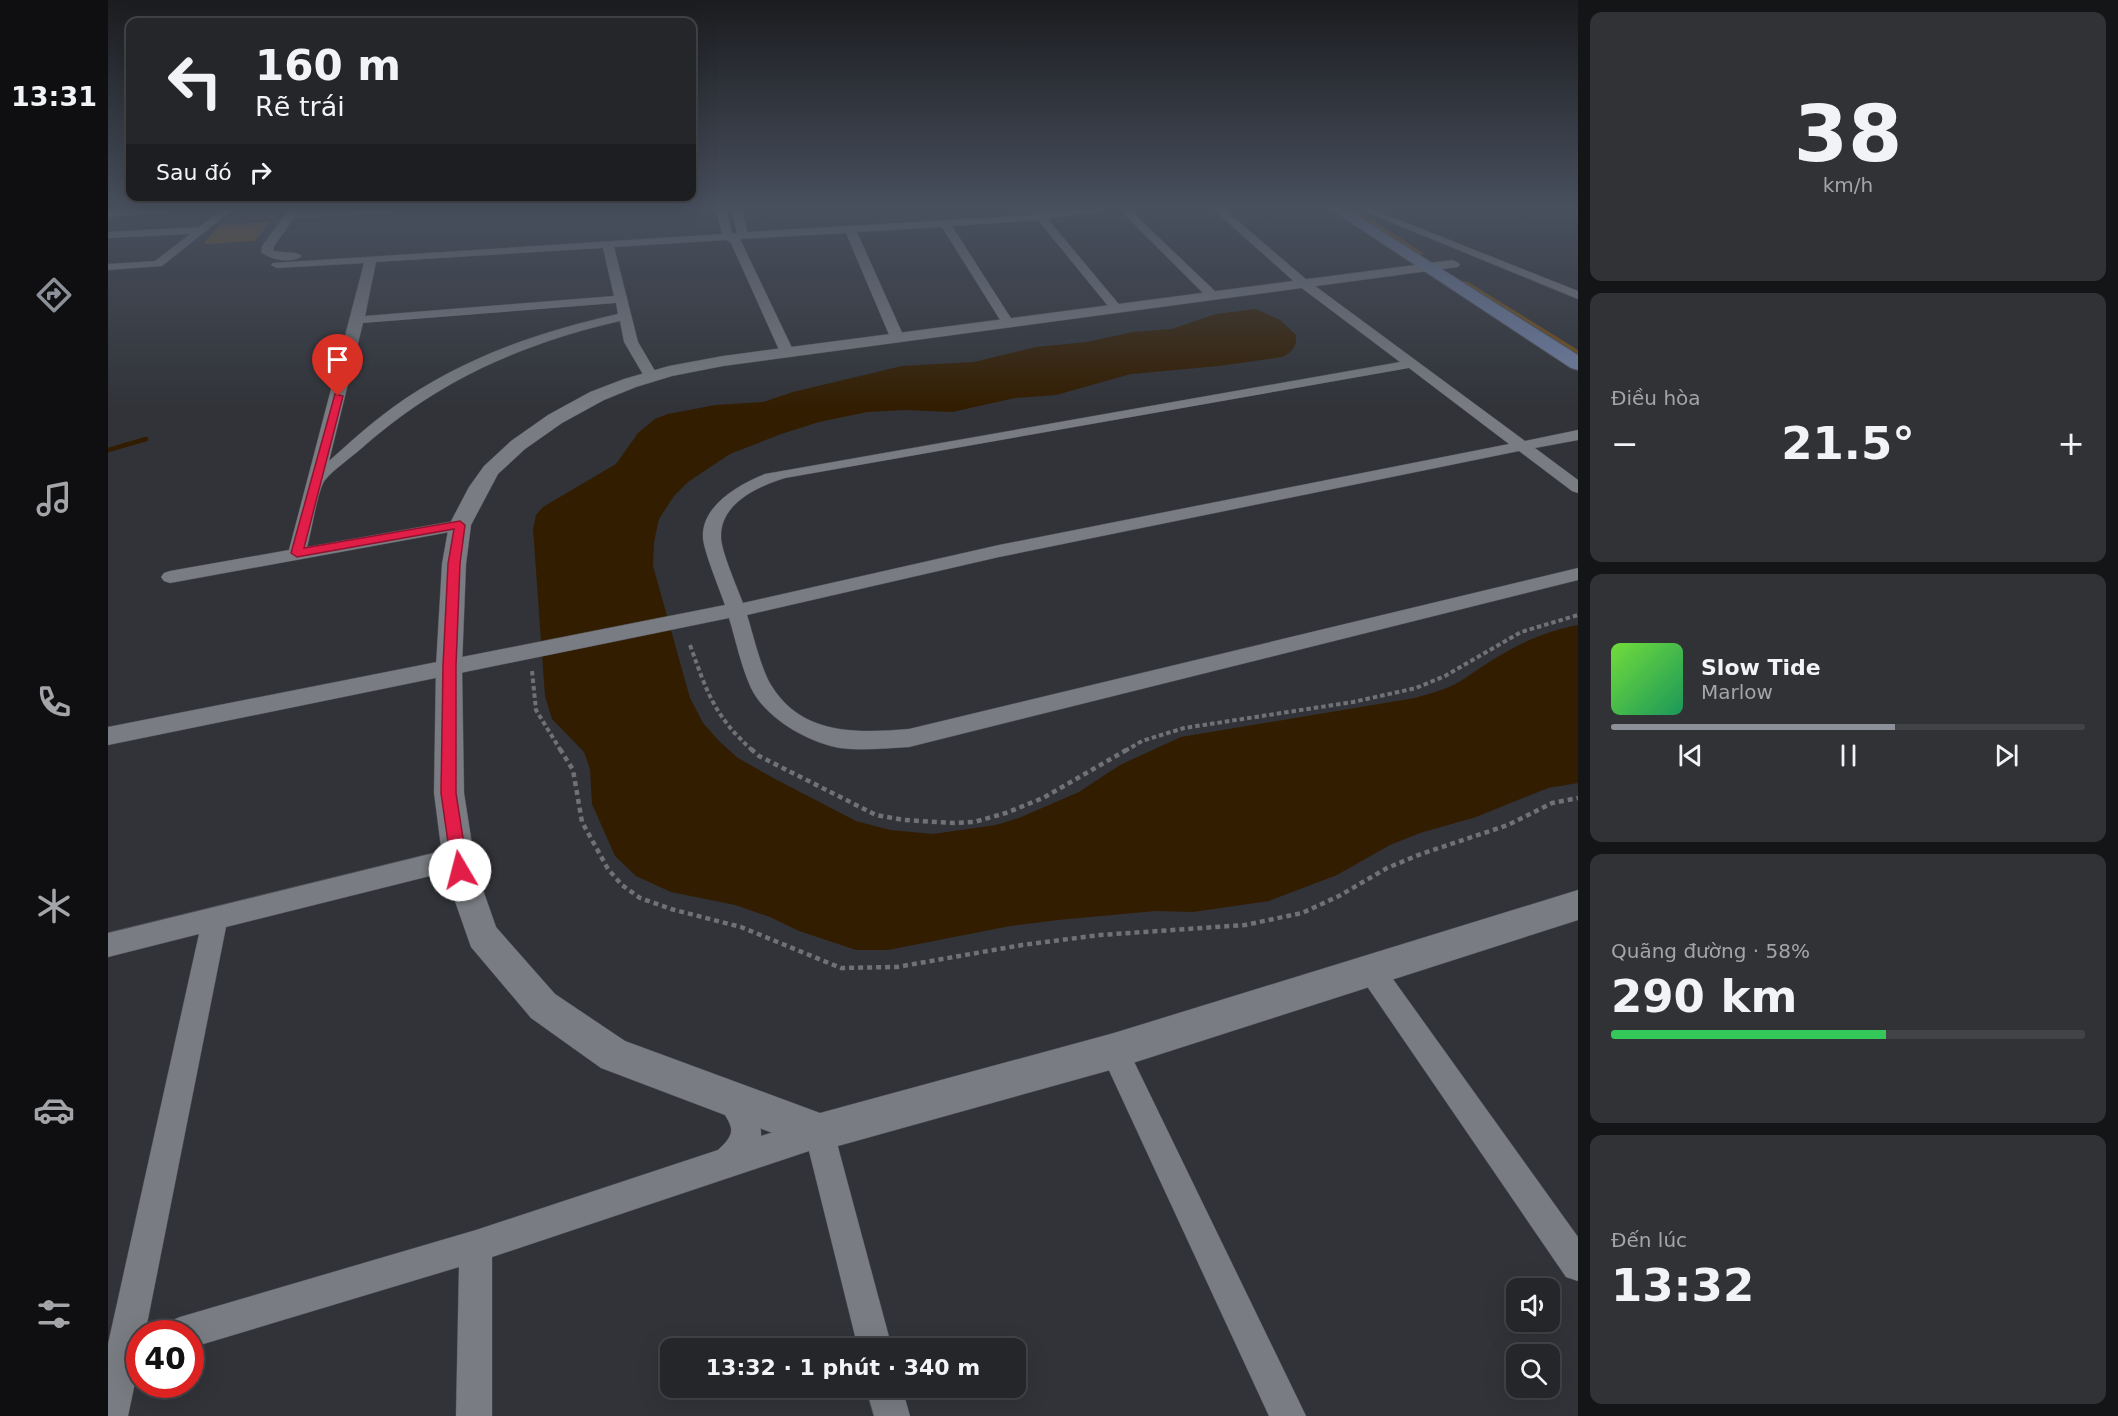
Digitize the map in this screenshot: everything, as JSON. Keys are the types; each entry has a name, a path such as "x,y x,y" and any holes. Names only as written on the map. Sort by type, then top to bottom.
{"main road":[{"path":"1440,276 1578,364"}],"street":[{"path":"297,553 367,276"},
{"path":"615,276 631,342 651,376"},
{"path":"754,276 787,352"},
{"path":"870,276 897,337"},
{"path":"978,276 1008,323"},
{"path":"1090,276 1116,308"},
{"path":"1193,276 1212,295"},
{"path":"1294,276 1578,488"},
{"path":"820,1132 614,1055 543,1006 483,936 460,870 449,793 449,666 454,564 460,525 479,487 491,470 518,445 572,409 622,386 651,376 787,352 1352,276"},
{"path":"1531,276 1578,295"},
{"path":"357,320 621,299"},
{"path":"316,480 397,411 457,374 560,331 625,316"},
{"path":"1409,364 769,478 747,488 729,500 712,528 715,550 761,687 775,705 796,721 827,735 852,741 909,738 1578,574"},
{"path":"108,736 713,613 736,611 999,551 1578,435"},
{"path":"170,577 460,525"},
{"path":"108,945 458,858"},
{"path":"204,1327 476,1246 820,1132 1114,1050 1578,905"},
{"path":"137,1320 215,919"},
{"path":"1371,970 1578,1265"},
{"path":"1114,1050 1288,1416"},
{"path":"728,1163 745,1146 748,1131 747,1123 731,1098"},
{"path":"820,1132 872,1338"},
{"path":"474,1416 476,1246"},
{"path":"110,1416 126,1366"},
{"path":"887,1398 892,1416"}],"path":[{"path":"690,645 707,693 718,714 732,732 759,756 876,815 903,820 954,823 974,822 1006,813 1043,798 1142,741 1204,724 1353,702 1416,688 1445,676 1521,632 1578,615"},
{"path":"532,671 536,710 573,770 582,822 608,869 622,885 640,898 741,927 841,968 897,968 1022,945 1100,935 1245,925 1302,913 1339,896 1387,868 1421,854 1508,825 1552,803 1578,798"}],"shaded area":[{"path":"1459,280 1468,282 1578,350 1578,358"},
{"path":"1256,309 1280,320 1296,335 1295,346 1289,353 1282,357 1219,366 1131,374 1056,395 1015,398 952,412 905,410 867,412 819,422 730,454 688,482 674,496 659,519 654,542 653,566 690,698 703,723 738,758 856,821 890,830 933,834 996,825 1019,818 1079,792 1120,765 1181,737 1415,698 1435,692 1461,681 1519,645 1547,633 1578,625 1578,783 1548,788 1476,817 1420,833 1390,845 1337,875 1269,901 1193,912 1155,911 1010,926 888,950 856,950 799,931 770,917 735,905 671,892 636,876 615,856 592,804 590,769 584,752 552,719 545,696 533,529 536,515 543,507 616,464 638,433 655,419 668,414 715,405 763,402 793,392 902,366 974,362 1036,347 1087,342 1133,332 1172,329 1216,314"}],"waterway":[{"path":"108,450 146,439"}],"route":[{"path":"338,396 297,553 460,525 454,564 449,666 449,793 460,870"}]}
